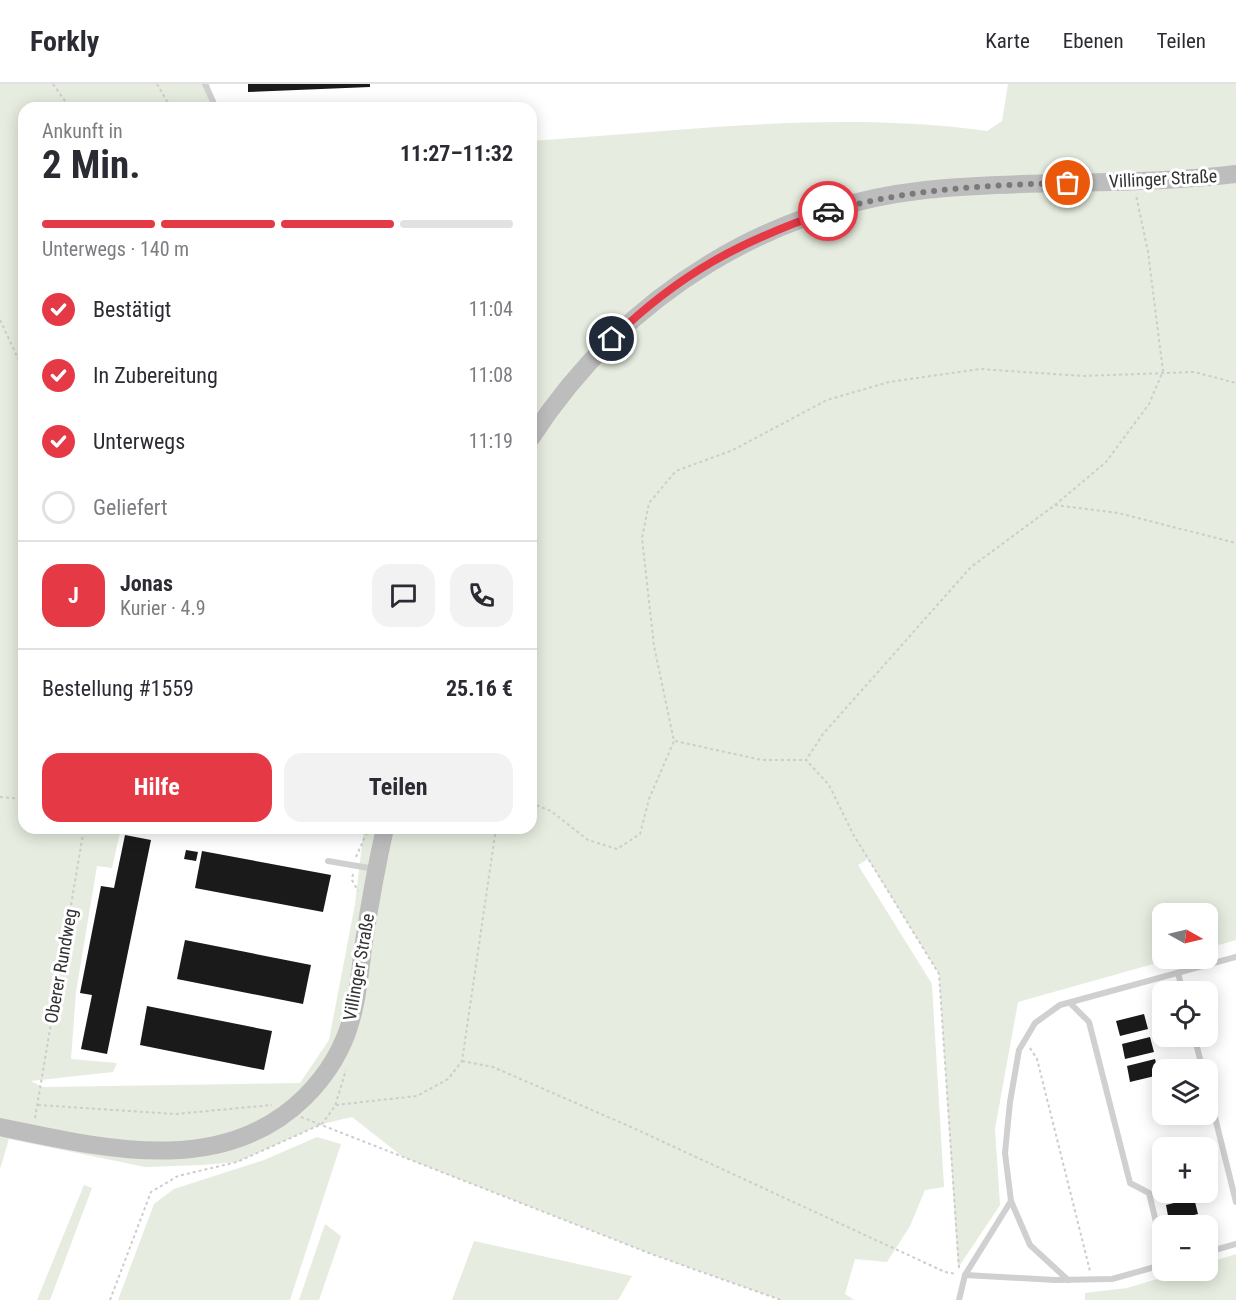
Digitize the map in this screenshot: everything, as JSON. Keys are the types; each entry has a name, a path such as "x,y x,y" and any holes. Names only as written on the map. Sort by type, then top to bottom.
{"main road":[{"name":"Villinger Straße","path":"537,429 586,363 624,327 678,282 720,256 769,231 829,211 874,200 944,188 1188,180 1236,174"},
{"name":"Villinger Straße","path":"0,1127 105,1146 174,1151 219,1145 239,1139 258,1131 292,1110 326,1073 344,1043 352,1019 375,870 384,834"}],"lane":[{"path":"205,84 213,102"},
{"path":"328,861 375,870"},
{"path":"1068,1280 1030,1245 1011,1201 1005,1153 1010,1102 1019,1050 1035,1023 1060,1005 1236,957"},
{"path":"1178,973 1180,981"},
{"path":"1070,1003 1089,1022 1130,1183 1149,1193 1154,1215"},
{"path":"1217,1125 1236,1203"},
{"path":"959,1300 965,1275 1011,1201"},
{"path":"1218,1249 1236,1244"},
{"path":"965,1275 1068,1280 1112,1279 1152,1268"}],"path":[{"path":"53,84 66,102"},
{"path":"157,84 168,102"},
{"path":"806,760 823,734 971,567 1055,505 1106,462 1149,404 1163,371 1148,252 1134,182"},
{"path":"0,320 18,358"},
{"path":"0,337 7,334"},
{"path":"537,805 551,811 588,840 618,849 640,834 649,799 674,741 654,646 642,538 649,503 676,471 733,450 827,400 889,382 980,369 1083,376 1163,371 1194,372 1236,383"},
{"path":"1055,505 1118,513 1236,543"},
{"path":"674,741 762,760 806,760 829,785 853,834 939,974 958,1268 965,1275"},
{"path":"0,797 18,798"},
{"name":"Oberer Rundweg","path":"83,834 38,1105 175,1114 272,1104 292,1110"},
{"path":"335,1106 417,1096 448,1079 462,1061 495,834"},
{"path":"1025,1040 1037,1059 1092,1279"},
{"path":"462,1061 493,1067 631,1127 945,1272 965,1275"},
{"path":"292,1110 298,1115 654,1255 781,1300"},
{"path":"110,1300 141,1213 151,1192 178,1176 237,1161 322,1124"}],"shaded area":[{"path":"0,84 209,84 215,102 18,102 18,834 120,834 112,868 97,866 76,992 71,1059 117,1063 113,1072 31,1081 43,1087 300,1083 329,1040 355,904 363,834 537,834 537,141 816,122 874,122 987,131 1002,121 1008,84 1236,84 1236,940 1218,945 1218,903 1152,903 1152,964 1018,1002 995,1129 1000,1205 958,1268 939,974 868,859 858,865 932,984 944,1187 925,1190 910,1226 887,1262 855,1259 845,1294 854,1300 781,1300 654,1255 403,1157 352,1117 322,1124 237,1162 202,1165 145,1167 9,1139 0,1169"},
{"path":"317,1137 341,1144 290,1300 118,1300 154,1204 174,1189 264,1160"},
{"path":"84,1185 92,1188 50,1300 37,1300"},
{"path":"325,1224 341,1236 319,1300 299,1300"},
{"path":"474,1241 632,1276 618,1300 452,1300"},
{"path":"1236,1254 1236,1300 1085,1300 1085,1293 1127,1288 1152,1281 1218,1281 1218,1260"}],"building":[{"path":"248,84 370,84 370,87 248,92"},
{"path":"125,835 151,840 107,1054 81,1049 92,995 80,993 101,886 114,888"},
{"path":"186,850 198,852 196,861 184,859"},
{"path":"202,851 331,875 323,912 195,888"},
{"path":"185,940 311,965 303,1004 177,979"},
{"path":"147,1006 272,1031 264,1070 140,1045"},
{"path":"1144,1014 1148,1029 1120,1036 1116,1021"},
{"path":"1150,1037 1154,1052 1125,1059 1122,1044"},
{"path":"1152,1060 1152,1077 1130,1082 1127,1066"},
{"path":"1195,1203 1198,1214 1168,1215 1166,1205"}],"way so far":[{"path":"828,211 885,197 944,188 1068,183"}],"route":[{"path":"612,339 678,282 720,256 769,231 828,211"}]}
